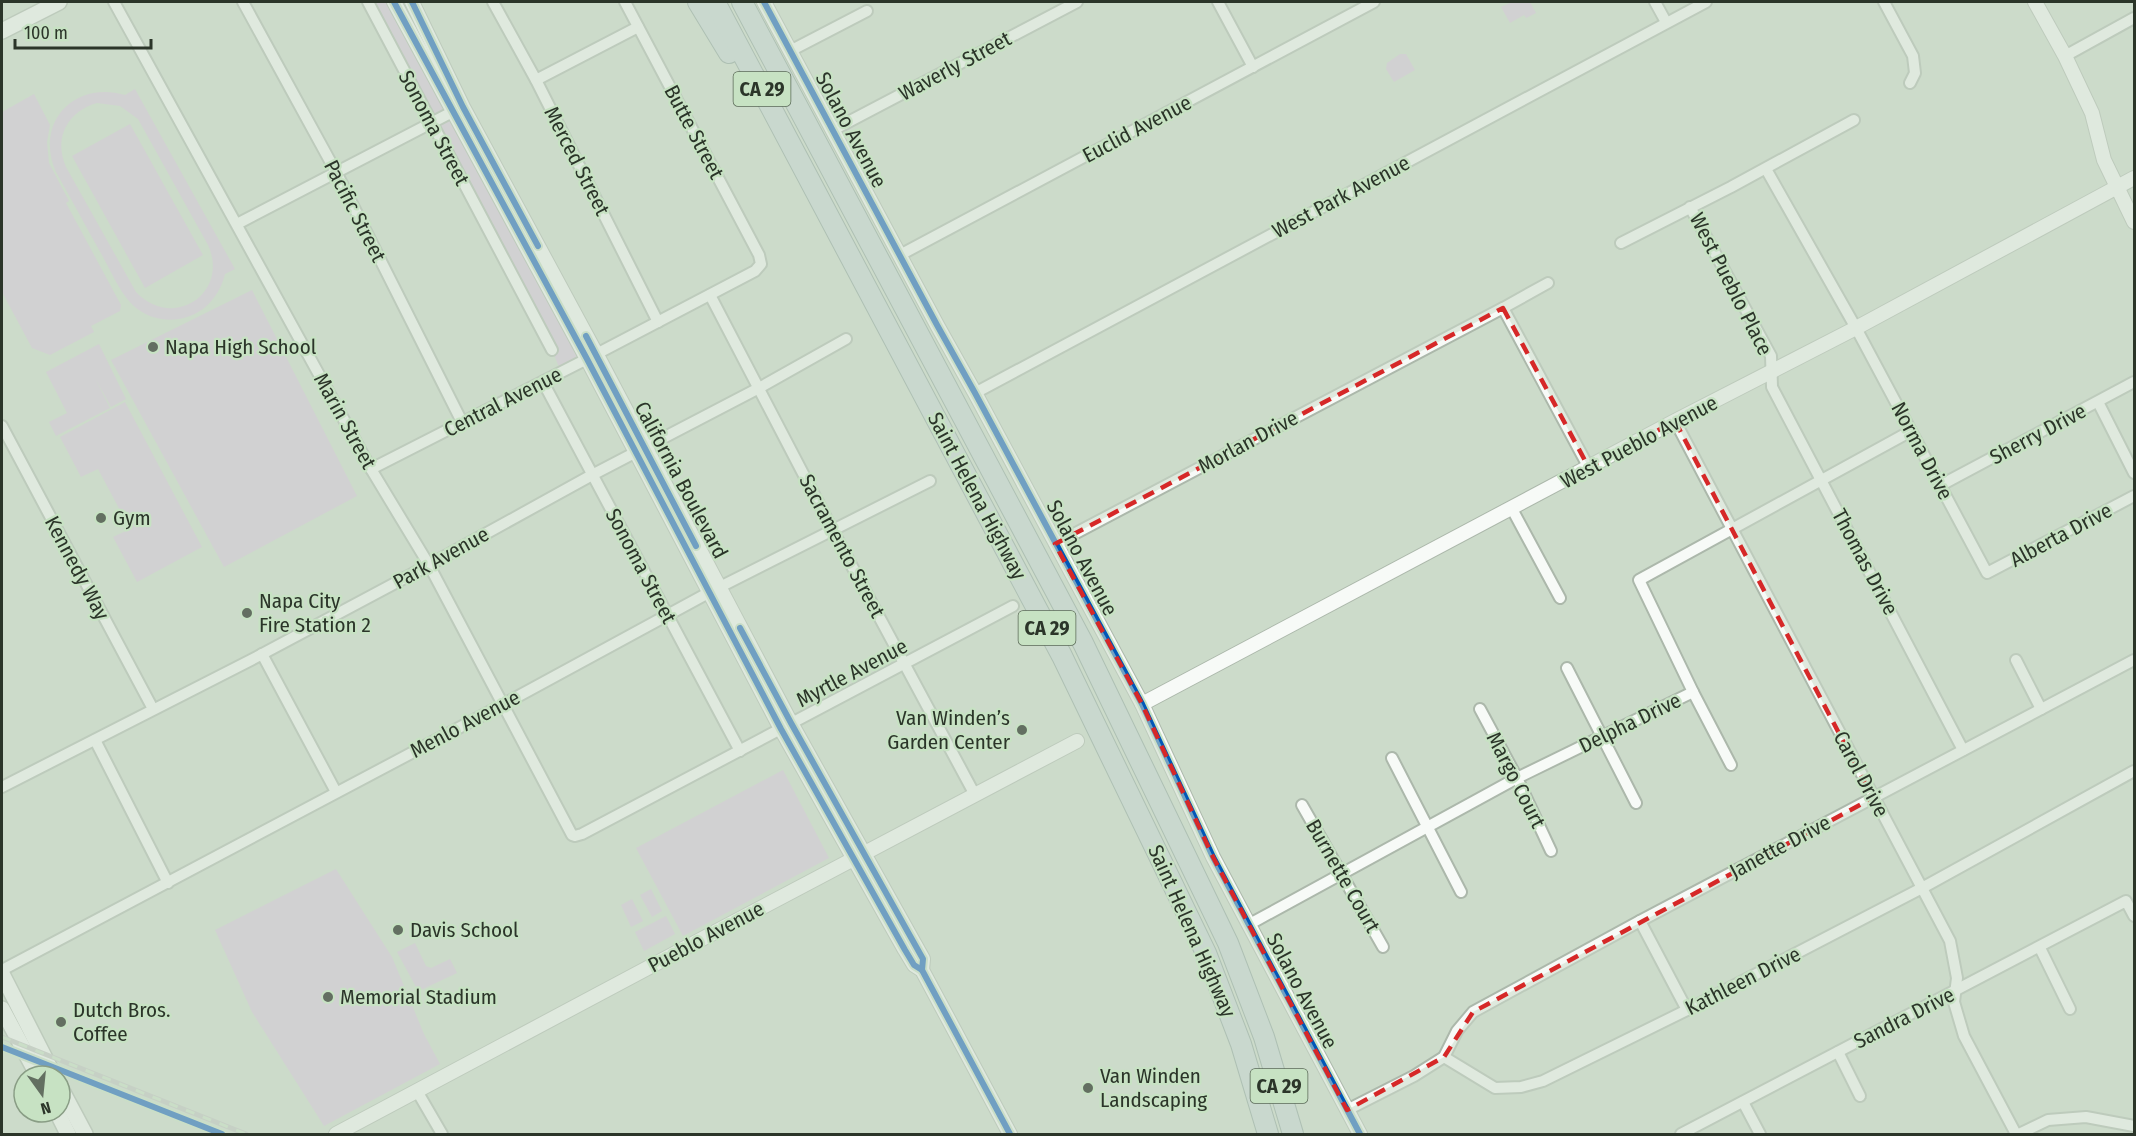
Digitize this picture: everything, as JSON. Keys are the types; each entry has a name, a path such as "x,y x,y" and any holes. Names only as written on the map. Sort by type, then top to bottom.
{"highway":[{"path":"698,2 808,177"},
{"name":"Saint Helena Highway","path":"715,2 1067,666 1206,953 1225,998 1268,1134"},
{"name":"Saint Helena Highway","path":"742,2 1083,643 1228,943 1264,1037 1293,1134"},
{"path":"1264,1037 1302,1134"},
{"path":"1256,1093 1263,1134"}],"main road":[{"path":"2,31 59,2"},
{"path":"2,972 48,1064"},
{"path":"2,1009 32,1064"},
{"path":"72,1110 85,1134"}],"street":[{"name":"Marin Street","path":"114,2 371,469 429,565 572,834 578,836"},
{"name":"Pacific Street","path":"243,2 336,172 462,422"},
{"name":"Sonoma Street","path":"368,2 552,350"},
{"name":"California Boulevard","path":"394,2 458,109 592,357 786,726 860,856 909,958 922,970 1010,1134"},
{"name":"California Boulevard","path":"412,2 458,109"},
{"name":"Merced Street","path":"493,2 536,81 658,322"},
{"name":"Butte Street","path":"625,2 759,255 761,264"},
{"name":"Solano Avenue","path":"764,2 1142,704 1206,843 1360,1134"},
{"name":"Waverly Street","path":"833,130 1077,2"},
{"path":"1218,2 1253,67"},
{"name":"Euclid Avenue","path":"900,255 1374,2"},
{"path":"1655,2 1666,22"},
{"name":"West Park Avenue","path":"975,393 1706,2"},
{"path":"1884,2 1913,56 1915,73 1910,83"},
{"path":"2035,2 2065,56 2092,113 2104,160 2134,222"},
{"path":"790,51 867,10"},
{"path":"2065,56 2134,18"},
{"path":"536,81 638,27"},
{"path":"237,224 458,109"},
{"name":"West Pueblo Place","path":"1771,373 1771,356 1690,207 1766,169 1854,120"},
{"path":"1766,169 1856,328"},
{"name":"West Pueblo Avenue","path":"1142,704 1512,510 1675,421 1856,328 2134,178"},
{"path":"1622,243 1690,207"},
{"name":"Central Avenue","path":"371,469 710,295 754,271 761,264"},
{"name":"Morlan Drive","path":"1055,544 1548,284"},
{"name":"Sacramento Street","path":"710,295 833,531 975,795"},
{"path":"1503,308 1589,468"},
{"name":"Norma Drive","path":"1856,328 1987,573"},
{"name":"Park Avenue","path":"2,787 262,654 592,475 759,388 846,339"},
{"name":"Thomas Drive","path":"1771,373 1772,387 1963,750"},
{"name":"Sonoma Street","path":"543,382 740,751"},
{"name":"Sherry Drive","path":"1941,485 2134,382"},
{"path":"2098,402 2134,473"},
{"name":"Carol Drive","path":"1675,421 1950,941 1957,978 1954,1002 1964,1036 2017,1134"},
{"name":"Kennedy Way","path":"2,426 153,710"},
{"name":"Delpha Drive","path":"1248,925 1517,778 1693,692 1639,580 1911,431"},
{"name":"Menlo Avenue","path":"2,972 714,590 930,481"},
{"name":"Alberta Drive","path":"1987,573 2134,496"},
{"path":"1512,510 1560,598"},
{"name":"Myrtle Avenue","path":"578,836 1014,606"},
{"path":"262,654 336,792"},
{"path":"2016,660 2041,709"},
{"name":"Janette Drive","path":"1444,1057 1457,1031 1473,1012 1640,921 2134,660"},
{"path":"1567,668 1636,803"},
{"path":"1693,692 1731,765"},
{"name":"Margo Court","path":"1480,709 1517,778 1551,851"},
{"path":"95,740 168,883"},
{"name":"Pueblo Avenue","path":"336,1134 1077,741"},
{"path":"1392,758 1461,892"},
{"name":"Kathleen Drive","path":"1444,1057 1495,1088 1521,1087 1543,1081 1687,1010 1922,888 2134,771"},
{"name":"Burnette Court","path":"1302,805 1383,947"},
{"name":"Sandra Drive","path":"1681,1134 2126,901 2134,916"},
{"path":"1640,921 1687,1010"},
{"path":"2040,948 2070,1009"},
{"path":"1838,1052 1860,1096"},
{"path":"1347,1110 1414,1076 1444,1057"},
{"path":"417,1091 442,1134"},
{"path":"1743,1101 1760,1134"},
{"path":"2017,1134 2048,1120 2086,1117 2134,1126"}],"highlighted area":[{"path":"1503,308 1589,468 1675,421 1873,798 1473,1012 1444,1057 1347,1110 1213,857 1142,704 1055,544"}],"shaded area":[{"path":"368,2 394,2 587,359 561,372 552,350"},
{"path":"1512,2 1530,2 1536,13 1526,18 1524,15 1510,23 1501,7"},
{"path":"1400,54 1406,54 1415,70 1394,82 1386,69 1387,63"},
{"path":"135,89 235,269 225,274 212,301 201,311 187,317 168,320 156,318 133,305 118,286 56,172 51,154 50,137 55,122 63,110 75,100 90,94 106,92 125,95","holes":["97,103 120,106 138,119 208,245 213,262 211,278 205,291 194,301 181,307 166,308 151,303 136,292 62,156 62,136 71,119 78,112"]},
{"path":"34,94 50,125 47,142 49,163 69,201 66,203 121,305 120,311 91,326 94,332 50,355 32,348 2,292 2,112"},
{"path":"130,124 203,255 145,288 72,156"},
{"path":"252,290 357,496 224,567 111,360"},
{"path":"99,344 126,399 111,407 96,380 110,408 56,436 49,422 67,413 46,372"},
{"path":"125,402 202,547 137,582 113,537 130,529 98,469 81,477 60,437"},
{"path":"783,770 829,858 683,936 636,848"},
{"name":"Memorial Stadium","path":"336,869 392,957 424,1034 440,1064 324,1126 252,1012 215,930"},
{"path":"651,889 662,911 652,917 640,895"},
{"path":"632,899 643,921 631,927 621,905"},
{"path":"666,916 675,934 644,951 635,932"},
{"path":"415,943 426,966 431,968 450,959 457,973 423,989 416,987 397,952"}],"railway":[{"path":"2,1037 246,1134"}],"cycle path":[{"path":"394,2 587,359 781,729 905,950 914,965 922,970 1010,1134"},
{"path":"412,2 463,107 538,246"},
{"path":"764,2 1142,704 1213,857 1360,1134"},
{"path":"586,336 696,546"},
{"path":"740,628 923,959 922,970"},
{"path":"2,1047 222,1134"}],"place":[{"name":"Napa High School","path":"153,347"},
{"name":"Gym","path":"101,518"},
{"name":"Napa City Fire Station 2","path":"247,613"},
{"name":"Van Winden’s Garden Center","path":"1022,730"},
{"name":"Davis School","path":"398,930"},
{"name":"Memorial Stadium","path":"328,997"},
{"name":"Dutch Bros. Coffee","path":"61,1022"},
{"name":"Van Winden Landscaping","path":"1088,1088"}]}
